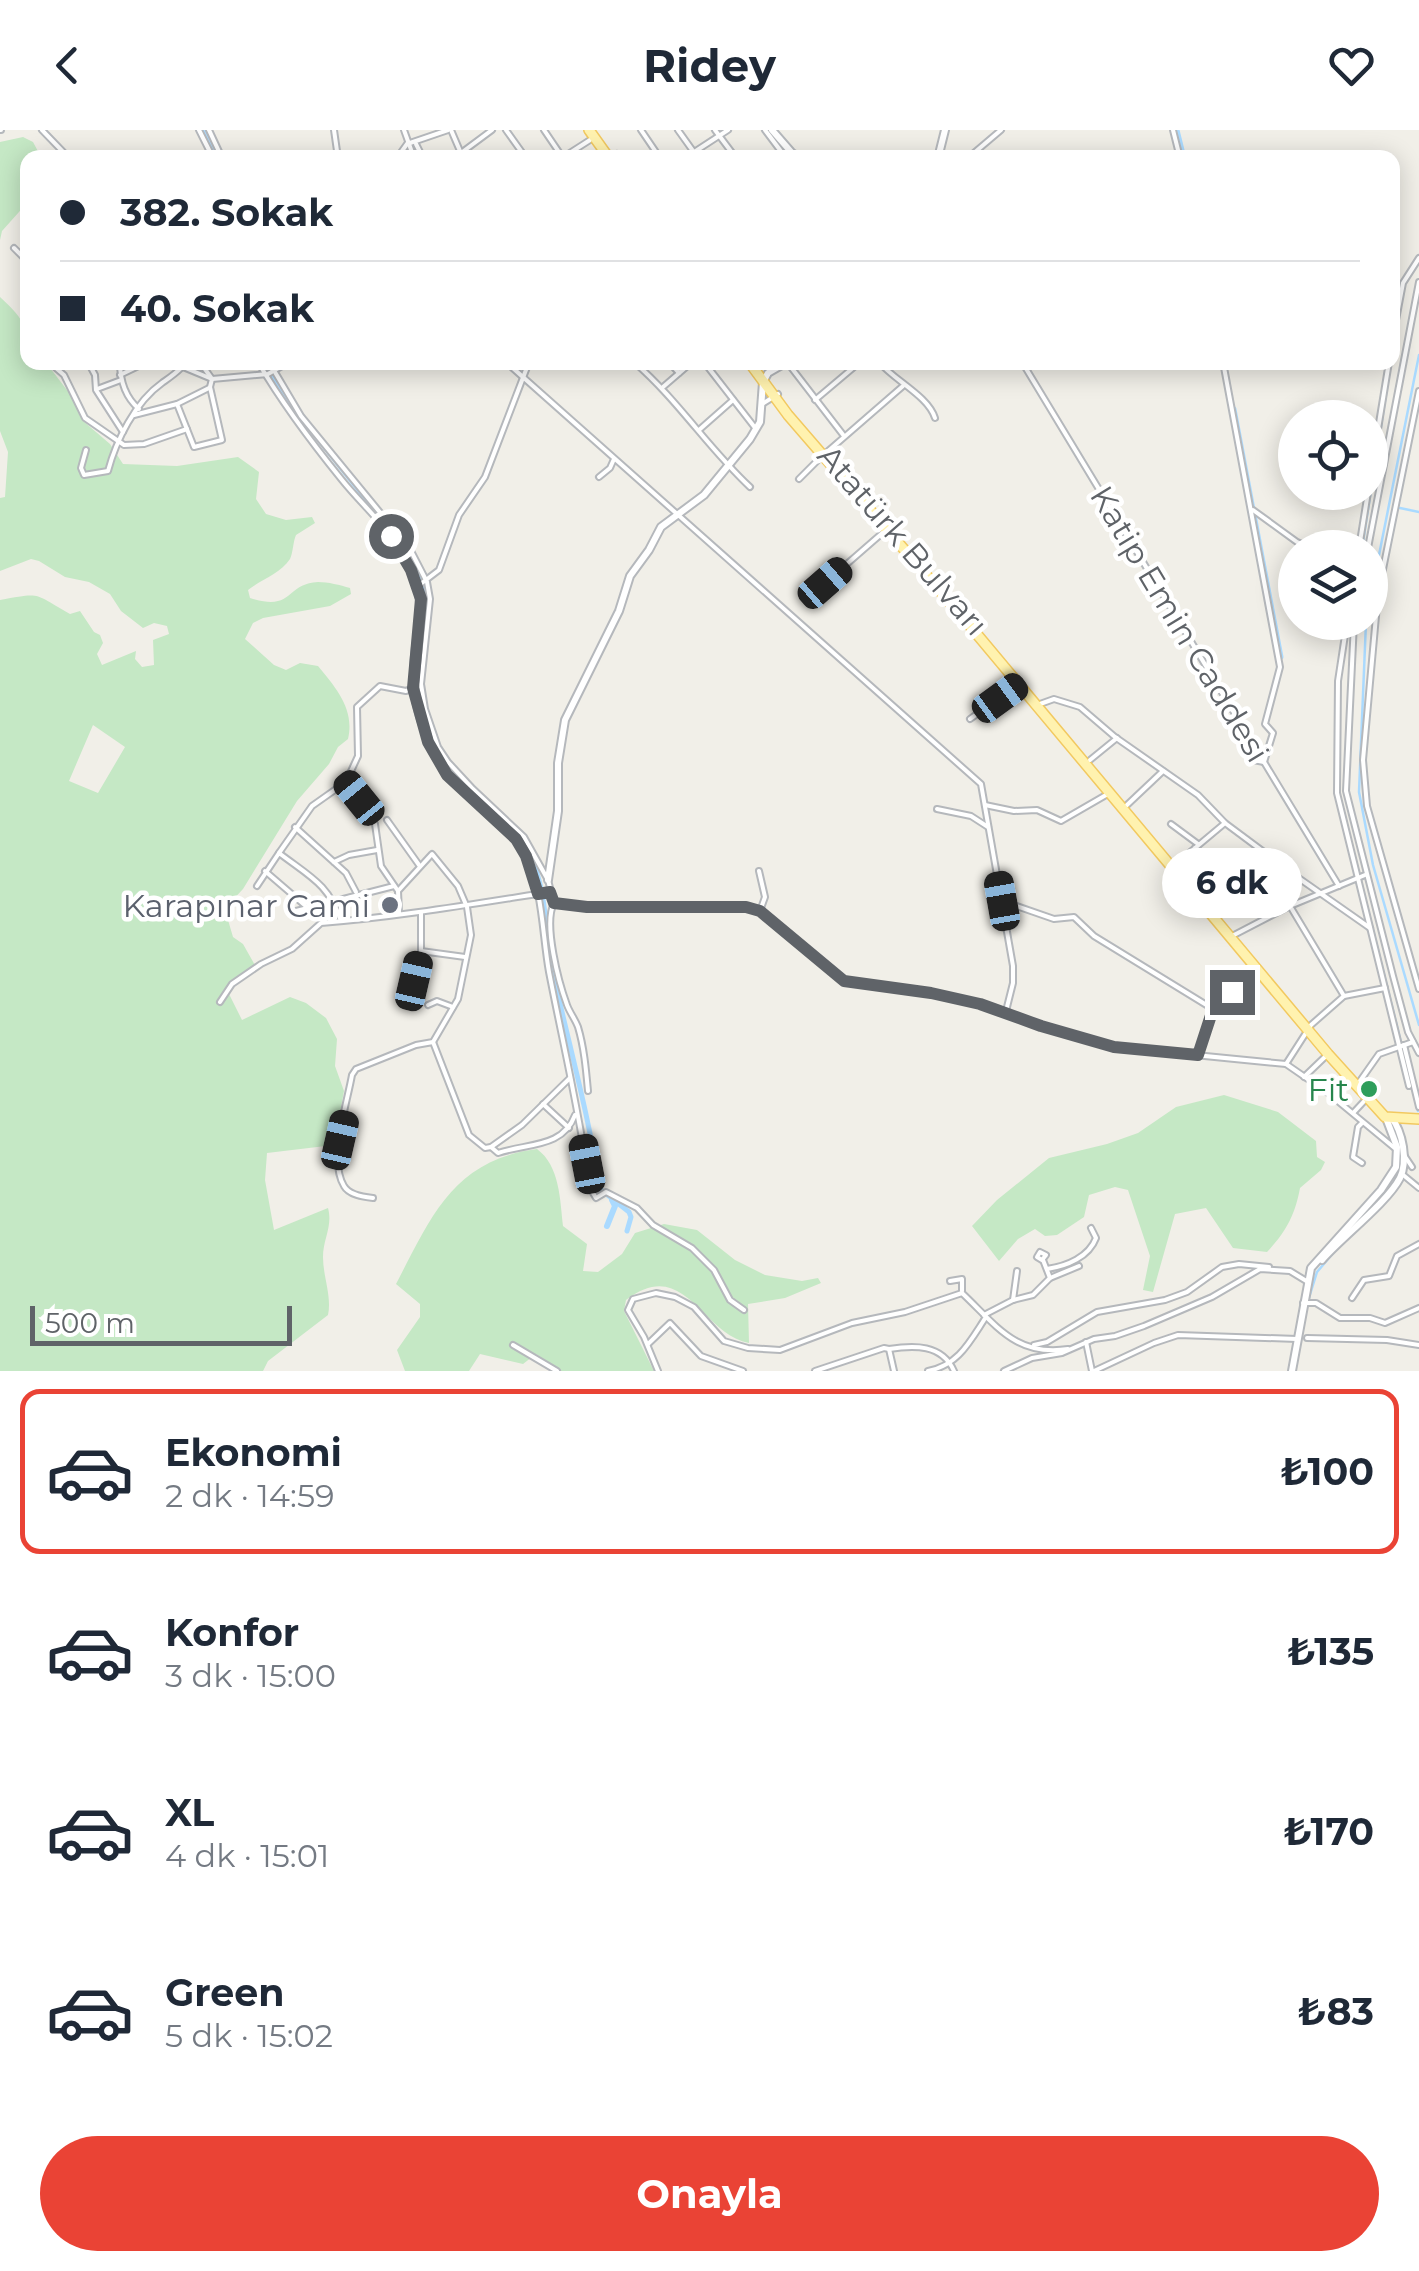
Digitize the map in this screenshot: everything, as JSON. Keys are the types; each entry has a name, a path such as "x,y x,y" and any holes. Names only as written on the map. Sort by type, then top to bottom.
{"main road":[{"name":"Atatürk Bulvarı","path":"757,370 1090,760 1258,970 1390,1117"},
{"name":"Atatürk Bulvarı","path":"825,453 1040,704 1328,1054 1390,1117"},
{"path":"1390,1117 1419,1118"}],"street":[{"path":"42,130 61,149"},
{"path":"404,130 410,150"},
{"path":"403,150 407,144 450,130"},
{"path":"468,150 492,130"},
{"path":"678,130 693,150"},
{"path":"695,150 717,132 728,130"},
{"path":"768,130 789,150"},
{"path":"977,150 1000,130"},
{"path":"416,142 419,150"},
{"path":"14,248 20,254"},
{"path":"1400,294 1419,258"},
{"path":"1371,530 1419,282"},
{"path":"58,370 85,418 117,440 135,446 187,429"},
{"path":"92,370 96,390 122,432"},
{"path":"120,370 128,397 139,409"},
{"path":"96,390 134,370"},
{"path":"86,450 81,468 84,475 108,471 117,440 134,415 154,390 179,370"},
{"path":"187,370 212,379 275,370"},
{"path":"177,404 196,448 222,440 210,387 212,379 206,370"},
{"path":"267,370 400,535 422,584 430,614 421,684 438,747 473,789 524,837 548,880"},
{"path":"270,370 340,478 397,544 422,584 413,688 434,754 447,775 516,839 526,856 538,894 590,1188 637,1208 653,1226 692,1248 714,1270 730,1300 744,1310"},
{"path":"516,370 981,784 1013,966 1014,983 1006,1012"},
{"path":"422,584 439,570 459,515 485,477 526,370"},
{"path":"643,370 663,387 727,466 750,487"},
{"path":"676,370 679,373"},
{"path":"663,387 683,370"},
{"path":"710,370 756,429"},
{"path":"554,903 548,893 548,880 565,720 613,623 630,576 650,550 661,527 704,496 756,429 764,380 773,370"},
{"path":"793,370 844,436"},
{"path":"815,400 851,370"},
{"path":"886,370 931,405 935,418"},
{"name":"Katip Emin Caddesi","path":"1027,370 1339,886"},
{"path":"1224,370 1280,667 1264,724 1273,733 1264,762 1253,760"},
{"path":"1383,400 1388,370"},
{"path":"799,479 903,386"},
{"path":"134,415 177,404 210,387"},
{"path":"1419,391 1378,594 1363,760 1368,806 1419,989"},
{"path":"762,404 776,396"},
{"path":"698,430 733,400"},
{"path":"599,477 614,459"},
{"path":"1251,509 1282,530"},
{"path":"825,583 887,528"},
{"path":"1344,640 1338,682 1336,785 1412,1042 1419,1052"},
{"path":"1353,640 1344,774 1347,800 1370,928 1419,1107"},
{"path":"970,719 1019,684"},
{"path":"257,886 312,806 346,782 358,756 356,707 380,686 406,692 413,688"},
{"path":"1040,704 1054,699 1080,707 1198,795 1225,823 1370,928"},
{"path":"1090,760 1118,738"},
{"path":"1127,805 1163,771"},
{"path":"346,782 375,824 383,871 396,889 399,913"},
{"path":"985,805 1014,811 1037,810 1061,821 1110,792"},
{"path":"936,809 971,816 988,827"},
{"path":"387,820 419,865"},
{"path":"1176,864 1225,823"},
{"path":"1171,824 1234,877 1226,885"},
{"path":"295,828 346,873 357,894"},
{"path":"334,862 378,849"},
{"path":"279,853 327,890 341,922"},
{"path":"296,911 357,894 396,889 432,854 458,886 468,907 471,935 453,1007 433,1042"},
{"path":"1280,864 1290,906 1344,996"},
{"path":"266,871 308,908"},
{"path":"760,871 765,898 760,911"},
{"path":"1232,936 1290,906 1361,877"},
{"path":"220,1002 232,984 292,949 315,925 548,893"},
{"path":"1002,901 1054,919 1074,917 1094,936 1213,1009"},
{"path":"554,903 587,907 716,906 760,911 844,981 931,993 1006,1012 1114,1047 1286,1064 1400,1152 1412,1167"},
{"path":"554,903 550,924 558,973 576,1022 588,1091"},
{"path":"408,1002 421,951 422,912"},
{"path":"421,951 465,957"},
{"path":"1198,1055 1213,1009 1258,970"},
{"path":"1286,1064 1310,1028 1344,996 1385,988"},
{"path":"428,1005 437,1000 453,1007"},
{"path":"433,1042 469,1135 484,1148 522,1125 572,1077"},
{"path":"373,1198 355,1194 344,1186 336,1155 352,1075 356,1068 416,1044 433,1042"},
{"path":"1360,1081 1379,1054 1412,1042"},
{"path":"1402,1046 1409,1086"},
{"path":"1304,1077 1328,1054"},
{"path":"1352,1113 1368,1097"},
{"path":"543,1104 570,1129"},
{"path":"491,1147 498,1154 550,1142 570,1129 577,1110"},
{"path":"1390,1117 1398,1129 1402,1174 1419,1188"},
{"path":"1362,1122 1353,1157 1362,1163"},
{"path":"1292,1371 1308,1282 1316,1260 1390,1180 1400,1152"},
{"path":"1308,1282 1319,1263 1402,1174"},
{"path":"1047,1268 1062,1267 1090,1252 1096,1238 1091,1228"},
{"path":"1352,1298 1364,1280 1389,1276 1397,1256 1419,1244"},
{"path":"1043,1260 1050,1278"},
{"path":"1029,1346 1047,1342 1096,1312 1165,1300 1187,1292 1222,1267 1238,1264 1290,1271 1308,1282"},
{"path":"928,1371 951,1364 966,1350 985,1316 1013,1300 1033,1295 1050,1278 1079,1266"},
{"path":"1004,1371 1032,1358 1062,1354 1086,1342 1144,1326 1212,1297 1249,1273 1271,1268"},
{"path":"1013,1300 1017,1271"},
{"path":"950,1280 962,1279 962,1293 1006,1338 1044,1350 1068,1349"},
{"path":"658,1371 628,1310 633,1299 656,1293 676,1297 694,1307 724,1342 780,1350 852,1323 905,1312 962,1293"},
{"path":"1306,1303 1316,1303 1340,1318 1370,1318 1385,1323 1419,1308"},
{"path":"647,1346 670,1323 701,1356 742,1371"},
{"path":"1086,1342 1093,1371 1178,1335 1297,1338"},
{"path":"1307,1338 1419,1345"},
{"path":"513,1345 557,1371"},
{"path":"815,1371 874,1350 923,1346 951,1364 954,1371"},
{"path":"889,1349 894,1371"}],"green space":[{"path":"23,137 33,142 37,150 20,150 20,211 2,231 0,240 0,142"},
{"path":"0,297 20,320 20,370 52,370 70,394 82,420 110,444 123,464 177,466 238,457 259,472 256,499 266,514 286,520 312,517 315,523 296,535 290,559 248,590 250,598 275,602 299,587 318,582 350,588 351,594 330,606 263,618 253,623 245,639 274,665 286,670 300,663 318,666 342,699 349,718 348,739 297,801 243,889 230,903 228,920 233,937 243,944 256,967 228,992 242,1020 290,997 306,1003 326,1018 337,1039 335,1066 344,1091 334,1145 267,1153 265,1180 274,1230 328,1208 323,1257 329,1308 328,1315 268,1361 263,1371 0,1371 0,600 32,596 70,614 80,611 100,635 103,643 97,654 102,665 136,651 135,659 142,667 154,665 153,640 169,634 167,626 154,623 143,628 121,611 110,594 89,582 65,577 39,561 31,559 0,571 0,498 5,497 8,452 0,431","holes":["93,725 125,747 98,793 69,781"]},
{"path":"1224,1095 1278,1112 1316,1141 1317,1157 1325,1162 1300,1188 1289,1223 1267,1252 1233,1248 1206,1208 1175,1214 1153,1292 1143,1290 1150,1256 1128,1190 1115,1187 1089,1195 1084,1217 1057,1235 1045,1236 1035,1229 1018,1239 999,1261 972,1226 1049,1158 1138,1133 1176,1107"},
{"path":"537,1149 555,1174 563,1226 587,1244 583,1271 598,1272 622,1254 635,1233 664,1224 697,1230 735,1260 765,1275 802,1281 818,1278 821,1283 785,1298 748,1304 749,1343 732,1337 678,1291 663,1286 646,1289 626,1300 624,1311 654,1371 561,1371 536,1354 523,1364 480,1354 469,1371 405,1371 397,1350 420,1317 420,1304 396,1284 421,1236 448,1196 465,1179 508,1155"}],"waterway":[{"path":"204,130 212,150"},
{"path":"1177,130 1182,150"},
{"path":"1413,270 1419,262"},
{"path":"1384,530 1419,355"},
{"path":"268,370 277,387 400,542 418,571 426,605 418,674 426,725 444,763 510,826 537,871 553,973 600,1189 629,1212 627,1231"},
{"path":"1365,530 1390,370"},
{"path":"1234,409 1281,657"},
{"path":"1400,508 1419,512"},
{"path":"1365,640 1359,792 1373,865 1419,1025"},
{"path":"1340,797 1418,1111"},
{"path":"607,1226 615,1206 612,1200"},
{"path":"1308,1301 1317,1272 1334,1252"}],"place":[{"name":"Karapınar Cami","path":"390,905"},
{"name":"Fit","path":"1369,1089"}],"route":[{"path":"391,536 403,553 421,599 412,677 428,742 447,775 516,839 538,894 550,892 554,903 587,907 746,907 760,911 844,981 980,1004 1114,1047 1198,1055 1214,1006 1232,992"}]}
